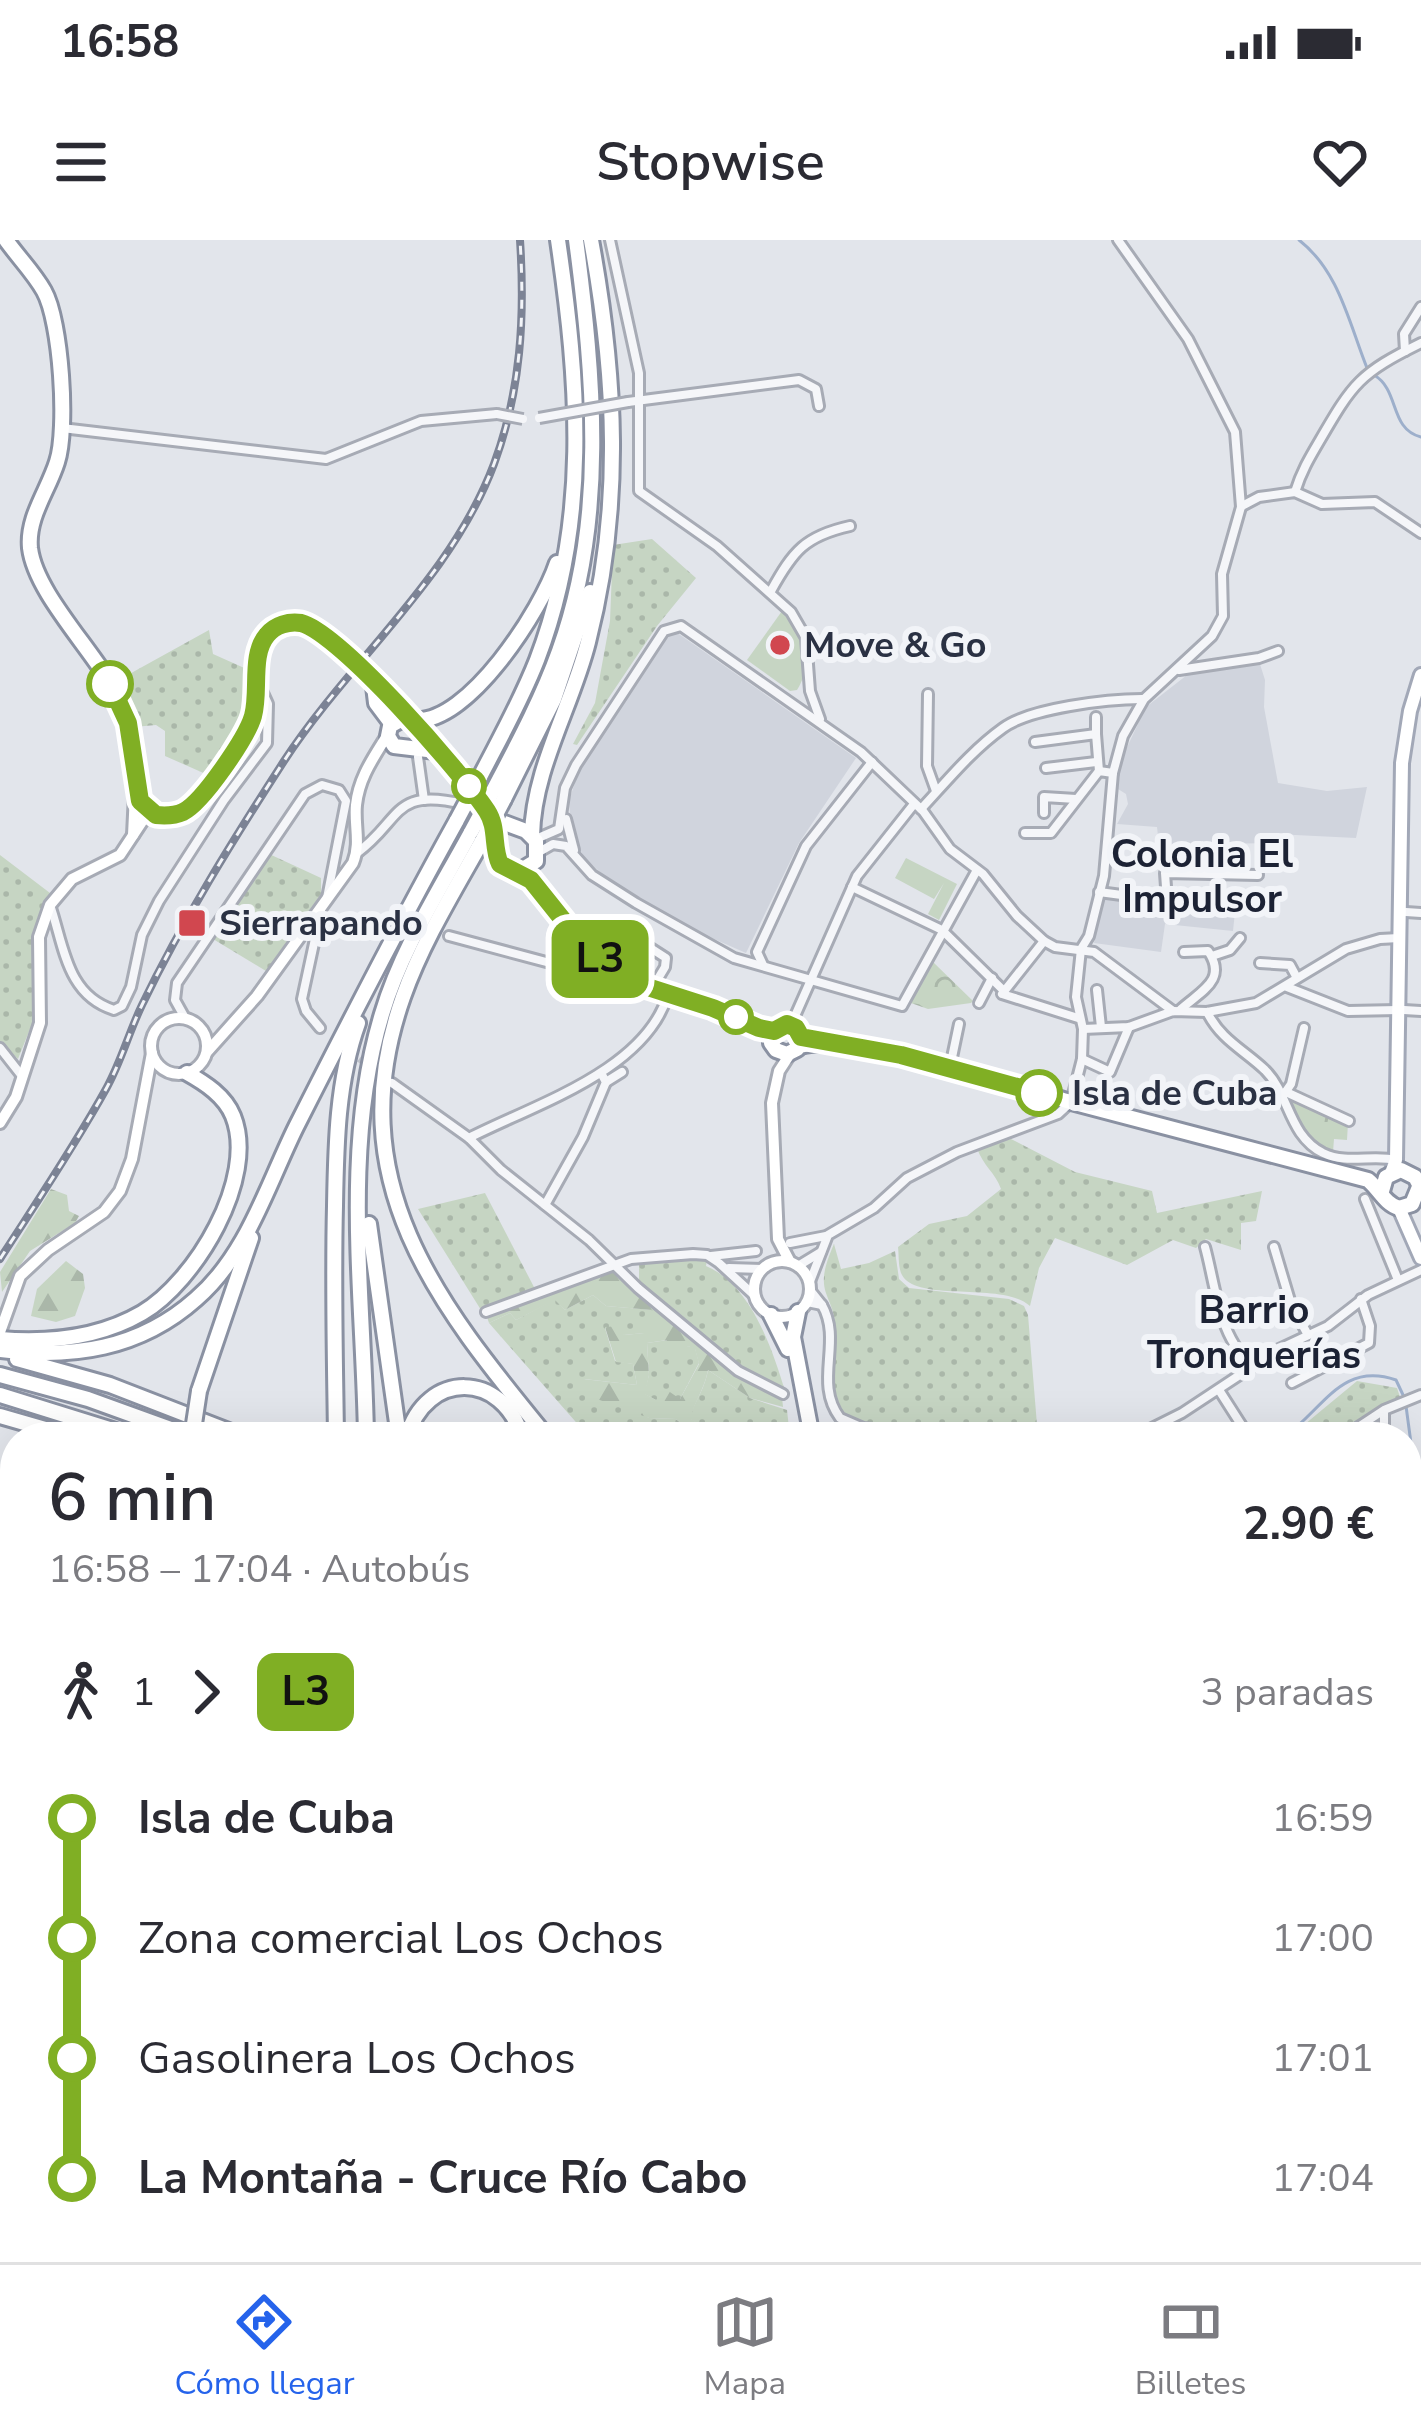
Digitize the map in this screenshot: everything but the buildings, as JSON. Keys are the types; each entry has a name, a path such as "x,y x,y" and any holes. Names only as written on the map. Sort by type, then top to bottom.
{"highway":[{"path":"6,240 44,291 55,316 62,428 59,456 31,528 30,549 43,581 123,706 135,784 148,811 170,816 191,806 245,734 254,711 263,641 272,630 286,623 311,628 351,662"},
{"path":"0,1352 48,1354 103,1348 146,1333 182,1310 216,1279 238,1248 480,777 528,680 555,603 575,500 578,422 572,333 558,240"},
{"path":"535,1422 468,1339 427,1276 403,1224 386,1154 384,1079 399,1010 425,947 483,839 560,649 584,550 592,429 576,240"},
{"path":"547,897 535,847 537,790 573,695 609,532 614,445 608,340 591,240"},
{"path":"404,724 434,719 454,706 512,647 538,610 561,548 578,422"},
{"path":"498,796 554,699 580,630 601,544 614,445"},
{"path":"369,678 404,724 421,737 410,751"},
{"path":"404,724 410,751"},
{"path":"404,724 444,752 489,815 535,847"},
{"path":"410,751 444,752"},
{"path":"366,1422 360,1182 366,1087 388,994 483,839 489,815"},
{"path":"483,839 515,829"},
{"path":"483,839 500,864 518,872 547,897 599,968 786,1039 870,1049 1368,1180 1392,1174 1415,1177 1415,1197 1388,1202 1392,1174"},
{"path":"518,872 535,847"},
{"path":"336,1422 334,1246 340,1102 363,1008 412,904"},
{"path":"0,1335 71,1337 113,1327 154,1305 196,1263 224,1206 238,1143 226,1104 187,1073"},
{"path":"366,1087 369,1224 401,1422"},
{"path":"195,1422 199,1391 246,1251 301,1118"},
{"path":"787,1345 803,1300"},
{"path":"803,1300 794,1343 809,1422"},
{"path":"771,1315 787,1345 799,1422"},
{"path":"0,1352 110,1385 205,1422"},
{"path":"0,1375 152,1422"},
{"path":"412,1422 430,1400 459,1386 488,1392 503,1402 517,1422"},
{"path":"0,1395 87,1422"}],"main road":[{"path":"1392,1174 1402,1150 1402,763 1421,675"},
{"path":"1401,1010 1414,912 1408,766 1421,696"},
{"path":"1415,1197 1408,1222 1421,1258"}],"street":[{"path":"610,240 641,399 638,491 717,546 771,591 800,624 806,638 803,708"},
{"path":"754,1296 754,1284 784,1241 828,1237 874,1208 919,1170 1052,1117 1072,1102 1082,1059 1083,1029 1076,997 1081,949 1089,936 1099,892 1111,822 1113,773 1123,736 1144,698 1219,626 1222,574 1241,507 1235,432 1167,305 1118,240"},
{"path":"1405,351 1404,334 1421,307"},
{"path":"1295,492 1303,468 1343,398 1368,374 1421,344"},
{"path":"62,428 326,459 421,421 497,414 539,418 641,399 799,380 816,389 819,406"},
{"path":"1241,507 1259,497 1295,492 1322,503 1376,502 1421,533"},
{"path":"771,591 799,548 824,532 850,526"},
{"path":"535,847 559,829 565,788 576,765 657,641 670,627 685,627 872,761 950,849 977,870 1044,941 1094,952 1176,1011 1207,1012 1256,1003 1358,944 1399,938"},
{"path":"1177,670 1278,651"},
{"path":"50,905 73,977 100,1005 114,1010 122,1006 142,935 159,901 267,743 268,704 257,681"},
{"path":"791,700 801,697 807,686"},
{"path":"807,686 821,721"},
{"path":"928,694 927,766 936,791"},
{"path":"803,1300 784,1241 772,1103 786,1039 852,886 870,856 1006,725 1102,699 1144,698"},
{"path":"1024,833 1051,833 1077,799 1097,763 1096,717"},
{"path":"357,853 357,799 371,761 404,724"},
{"path":"1034,742 1096,734"},
{"path":"371,761 410,751 424,800"},
{"path":"1046,769 1117,760"},
{"path":"730,955 746,958 757,952 806,846 872,761"},
{"path":"1097,763 1113,773"},
{"path":"134,832 135,784"},
{"path":"233,1021 201,1028 185,1018 175,1000 177,983 293,811 309,790 322,785 339,790 346,801 302,998 320,1028"},
{"path":"1044,813 1045,797 1077,799"},
{"path":"152,1053 169,1072 187,1073 202,1063 206,1052 251,1004 357,853 399,808 424,800 450,801 489,815"},
{"path":"564,806 579,860"},
{"path":"0,1123 14,1104 40,1023 39,941 50,905 72,879 120,855 148,811"},
{"path":"134,832 170,816"},
{"path":"357,833 363,838 375,835"},
{"path":"535,847 557,843 622,894 730,955 902,1006 977,870"},
{"path":"331,868 342,880"},
{"path":"1167,902 1165,873 1258,874"},
{"path":"852,886 942,930 1003,993 1078,1018"},
{"path":"1099,892 1167,902 1227,899"},
{"path":"624,931 666,958 652,988"},
{"path":"449,936 572,966 599,968"},
{"path":"1212,956 1230,950 1240,938"},
{"path":"1003,993 1044,941"},
{"path":"572,966 580,954 580,942"},
{"path":"1083,1029 1129,1028 1176,1011 1213,983 1216,972 1208,951 1184,952"},
{"path":"757,952 764,967"},
{"path":"1260,963 1290,965 1298,978"},
{"path":"979,1003 992,978"},
{"path":"1287,987 1348,1011 1421,1011"},
{"path":"1097,990 1101,1027"},
{"path":"545,1205 583,1137 603,1078 654,1022 668,994"},
{"path":"1207,1012 1229,1044 1265,1070 1284,1094 1300,1134 1321,1151 1392,1174"},
{"path":"0,1335 14,1286 30,1265 115,1199 129,1171 147,1088 151,1040 161,1024 185,1018"},
{"path":"950,1069 959,1024"},
{"path":"201,1028 206,1052"},
{"path":"1082,1059 1110,1072 1129,1028"},
{"path":"1284,1094 1304,1028"},
{"path":"0,1048 23,1077"},
{"path":"147,1088 169,1072"},
{"path":"469,1138 622,1072"},
{"path":"392,1083 469,1138 738,1371 783,1394"},
{"path":"1284,1094 1349,1121"},
{"path":"1365,1198 1397,1280"},
{"path":"803,1300 828,1237"},
{"path":"1205,1247 1230,1341 1254,1366"},
{"path":"1274,1247 1291,1304 1308,1335"},
{"path":"710,1257 718,1252 756,1251"},
{"path":"722,1266 741,1271 794,1264 822,1251"},
{"path":"486,1312 638,1257 710,1257 771,1315 803,1300 822,1306 830,1328 826,1389 840,1418 849,1422"},
{"path":"1167,1422 1337,1320 1361,1299 1421,1270"},
{"path":"1292,1383 1369,1343 1370,1326 1361,1299"},
{"path":"1220,1390 1240,1422"},
{"path":"1366,1422 1421,1395"},
{"path":"1384,1410 1384,1422"}],"shaded area":[{"path":"676,632 856,758 799,843 746,953 689,928 603,875 584,857 571,832 569,801 578,773 669,635"},
{"path":"1259,661 1278,783 1327,791 1367,787 1356,838 1275,834 1276,843 1159,845 1157,827 1117,824 1128,804 1126,794 1118,789 1121,760 1146,707 1187,675"},
{"path":"1106,897 1163,904 1236,902 1233,931 1165,924 1161,952 1094,943"}],"green space":[{"path":"652,539 696,578 657,626 577,745 573,744 595,703 610,621 613,545"},
{"name":"Move & Go","path":"782,611 795,629 805,659 797,690 790,691 747,660"},
{"path":"209,630 213,654 251,671 246,720 208,775 165,756 165,731 156,725 134,727 115,682"},
{"path":"267,853 321,878 321,894 266,971 213,939"},
{"path":"0,855 50,893 34,937 34,1019 18,1059 0,1042"},
{"path":"906,858 957,884 939,920 928,914 944,883 934,899 895,878"},
{"path":"932,961 971,1003 928,1009 911,1003"},
{"path":"1291,1098 1348,1123 1347,1140 1334,1139 1333,1152 1309,1138 1289,1107"},
{"path":"1011,1139 1075,1172 1152,1191 1157,1213 1262,1191 1256,1221 1241,1223 1241,1250 1206,1239 1196,1248 1173,1240 1127,1265 1055,1238 1039,1268 1030,1306 1000,1295 942,1291 911,1283 902,1275 898,1247 929,1224 967,1216 1001,1189 977,1148"},
{"path":"51,1189 67,1195 69,1211 79,1216 30,1251 2,1292 0,1272"},
{"path":"485,1193 535,1289 481,1310 418,1209"},
{"path":"834,1244 841,1269 895,1251 899,1279 909,1288 1009,1299 1024,1306 1037,1422 846,1419 833,1386 836,1336 824,1285"},
{"path":"707,1260 706,1266 736,1288 758,1320 785,1391 742,1370 639,1283 639,1262"},
{"path":"66,1261 83,1274 85,1288 75,1316 56,1322 31,1316 37,1289"},
{"path":"611,1269 738,1374 782,1397 783,1407 750,1398 708,1370 691,1419 696,1422 649,1418 575,1391 583,1379 637,1385 633,1364 616,1362 605,1327 620,1326 624,1335 644,1333 652,1310 606,1306 593,1295 565,1310 555,1300 516,1320 510,1313 489,1323 487,1317","holes":["667,1340 667,1358 681,1358 688,1346 695,1349 699,1364 680,1399 667,1390 656,1400 645,1394 647,1343"]},
{"path":"593,1295 606,1306 653,1310 645,1333 624,1335 605,1328 615,1361 633,1364 637,1385 584,1379 649,1418 680,1422 576,1422 489,1323 510,1313 516,1320 555,1299 565,1310"},
{"path":"668,1340 668,1358 688,1346 695,1348 699,1363 680,1399 656,1400 644,1394 649,1375 647,1343"},
{"path":"708,1370 750,1398 787,1410 788,1422 695,1422 690,1419"},
{"path":"1357,1381 1397,1388 1400,1397 1359,1422 1307,1422"}],"waterway":[{"path":"1299,240 1333,282 1367,368"},
{"path":"1374,375 1388,390 1404,426 1421,437"},
{"path":"1302,1422 1334,1391 1361,1377 1396,1380 1404,1397"},
{"path":"1406,1406 1408,1422"}],"tunnel":[{"path":"350,1051 386,1078"}],"railway":[{"path":"0,1259 106,1089 158,973 246,820 310,724 426,582 475,506 503,437 515,381 522,297 520,240"}],"bus line":[{"name":"L3","path":"110,684 128,723 140,801 156,815 184,812 248,729 260,653 268,633 286,623 305,625 416,721 444,752 491,818 500,864 531,880 583,945 632,982 759,1028 774,1031 787,1024 815,1043 894,1054 1039,1093"}],"place":[{"name":"Move & Go","path":"780,645"},
{"name":"Sierrapando","path":"192,923"},
{"name":"Isla de Cuba","path":"1039,1093"}],"district":[{"name":"Colonia El Impulsor","path":"1202,876"},
{"name":"Barrio Tronquerías","path":"1254,1332"}]}
